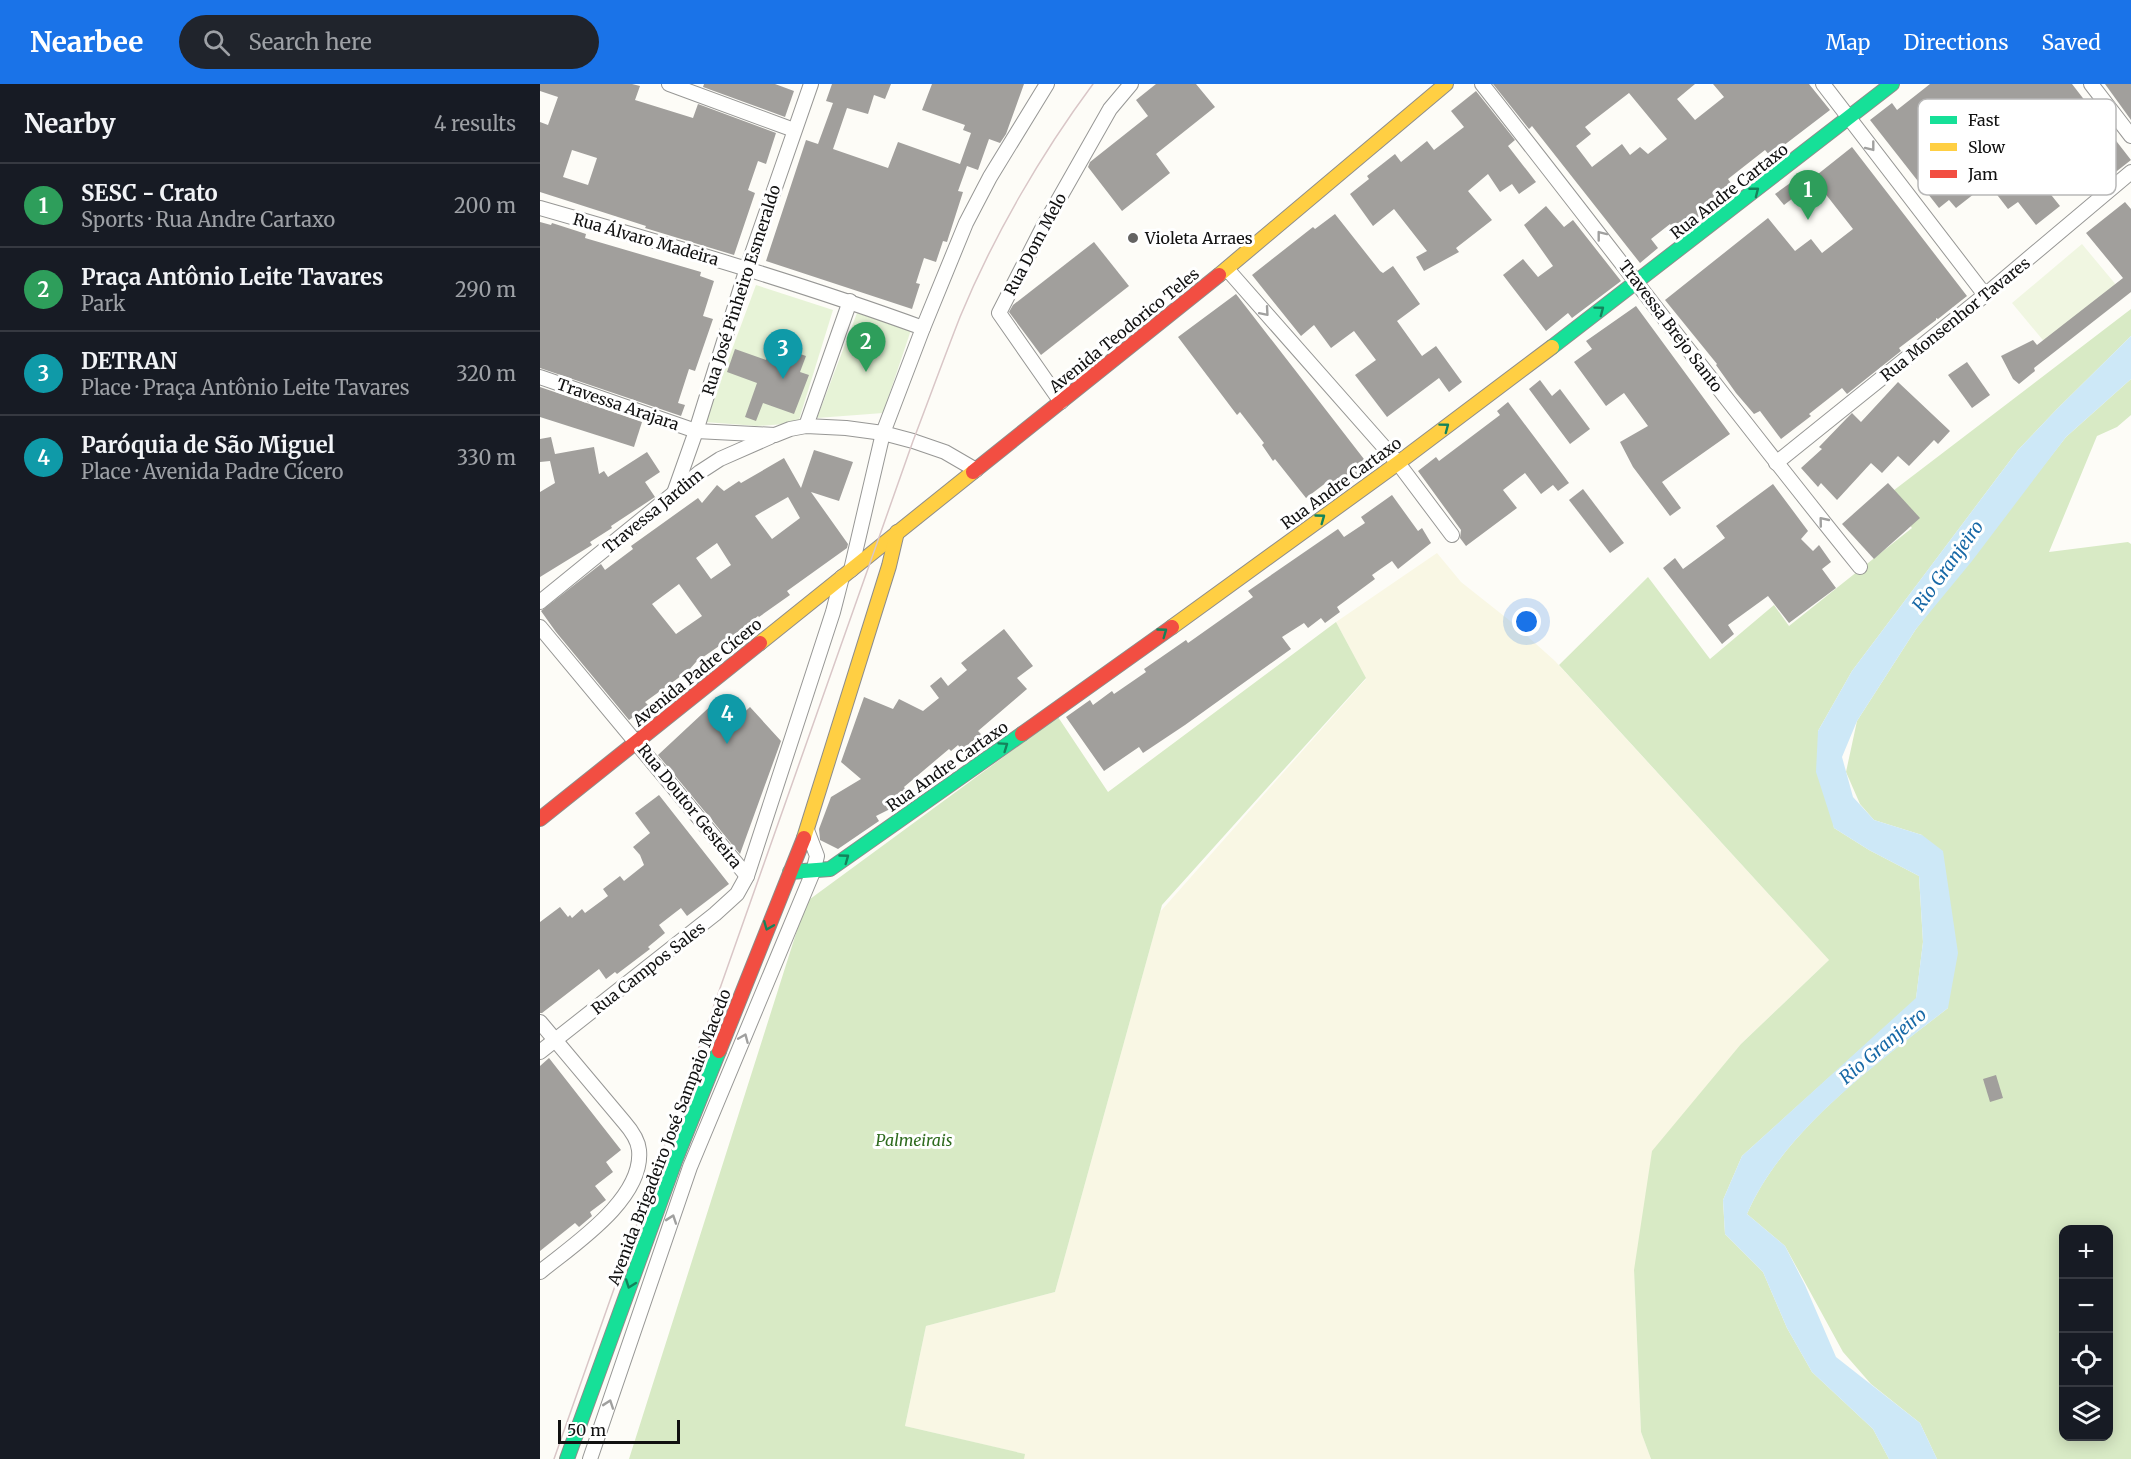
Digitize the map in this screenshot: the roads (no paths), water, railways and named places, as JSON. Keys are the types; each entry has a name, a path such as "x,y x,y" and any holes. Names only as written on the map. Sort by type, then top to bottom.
{"street":[{"path":"669,84 794,130"},
{"name":"Rua José Pinheiro Esmeraldo","path":"673,496 696,431 747,268 811,84"},
{"path":"747,876 846,573 883,433 966,223 990,177 1047,84"},
{"name":"Rua Dom Melo","path":"1061,402 999,313 1043,227 1104,119 1131,84"},
{"name":"Avenida Teodorico Teles","path":"875,550 1227,268 1446,84"},
{"name":"Travessa Brejo Santo","path":"1482,84 1638,282 1776,463 1860,567"},
{"path":"1823,84 1985,295"},
{"name":"Rua Andre Cartaxo","path":"790,872 830,869 1055,711 1398,463 1638,282 1892,84"},
{"path":"2091,84 2103,99"},
{"path":"2116,116 2131,136"},
{"name":"Rua Monsenhor Tavares","path":"2116,185 2131,172"},
{"name":"Rua Monsenhor Tavares","path":"1776,463 1985,295 2104,195"},
{"name":"Rua Álvaro Madeira","path":"540,208 747,268 850,301 923,328"},
{"path":"1227,268 1398,463 1452,535"},
{"path":"806,426 850,301"},
{"name":"Travessa Arajara","path":"540,377 696,431"},
{"name":"Travessa Jardim","path":"540,602 700,472 720,459 790,429 806,426 883,433 945,452 976,470"},
{"name":"Travessa Jardim","path":"696,431 775,435"},
{"name":"Avenida Brigadeiro José Sampaio Macedo","path":"567,1459 675,1161 807,830 889,566 897,532"},
{"name":"Avenida Padre Cícero","path":"540,819 875,550"},
{"name":"Rua Doutor Gesteira","path":"540,627 747,876"},
{"name":"Avenida Brigadeiro José Sampaio Macedo","path":"590,1459 690,1167 813,872 817,856 807,830"},
{"name":"Rua Campos Sales","path":"540,1052 724,908 737,894 747,876"},
{"path":"540,1022 624,1122 634,1136 639,1152 631,1185 607,1218 540,1272"},
{"path":"620,1311 638,1318"}],"water":[{"name":"Rio Granjeiro","path":"2131,336 2131,379 2066,437 1972,561 1916,629 1857,721 1842,757 1853,797 1874,820 1922,835 1943,851 1958,953 1948,1008 1863,1075 1808,1126 1763,1183 1747,1214 1785,1246 1805,1285 1836,1357 1920,1423 1937,1459 1889,1459 1873,1429 1812,1372 1787,1328 1763,1272 1725,1234 1723,1200 1742,1156 1916,998 1923,942 1919,876 1869,850 1834,828 1816,772 1818,731 1852,671 2018,450"}],"tram line":[{"path":"554,1459 913,441 960,317 987,257 1019,197 1093,84"}],"place":[{"name":"SESC - Crato","path":"1808,220"},
{"name":"Violeta Arraes","path":"1133,238"},
{"name":"Praça Antônio Leite Tavares","path":"866,372"},
{"name":"DETRAN","path":"783,379"},
{"name":"Paróquia de São Miguel","path":"727,744"}],"park label":[{"name":"Palmeirais","path":"914,1140"}]}
